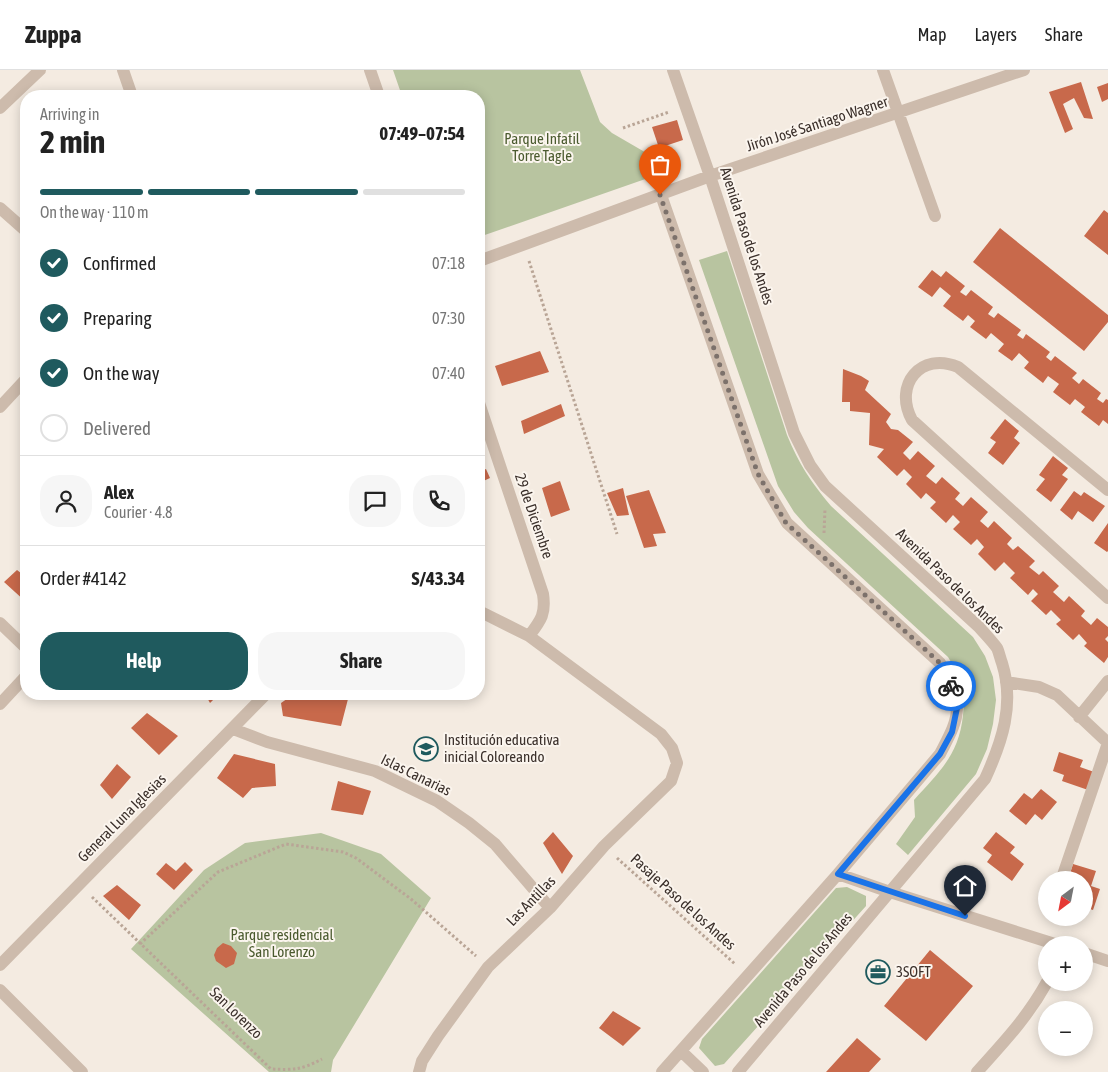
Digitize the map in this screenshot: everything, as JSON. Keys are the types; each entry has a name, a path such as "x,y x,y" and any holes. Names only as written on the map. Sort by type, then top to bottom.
{"street":[{"path":"0,108 40,70"},
{"path":"123,70 130,90"},
{"path":"370,70 376,90"},
{"name":"Avenida Paso de los Andes","path":"673,70 710,176 794,433 810,465 826,486 979,627 997,648 1006,682 1008,702 1005,726 997,753 985,779 738,1072"},
{"path":"883,70 935,216"},
{"name":"Jirón José Santiago Wagner","path":"485,259 710,176 1024,70"},
{"path":"660,195 758,474 786,523 940,663 952,687 957,708 952,732 940,754 838,874 662,1072"},
{"path":"0,208 20,226"},
{"path":"1108,490 958,367 940,362 931,364 922,367 909,381 905,391 905,401 907,411 912,420 1108,598"},
{"path":"0,407 20,386"},
{"name":"29 de Diciembre","path":"485,422 543,594 545,607 539,622 528,636"},
{"path":"485,615 528,636"},
{"path":"0,623 20,642"},
{"name":"Las Antillas","path":"420,1072 422,1061 438,1036 488,967 550,908 604,846 671,781 677,763 672,748 660,734 528,636"},
{"path":"1080,717 1108,681"},
{"path":"0,704 20,682"},
{"path":"1006,682 1039,688 1057,695 1108,743 1064,871"},
{"name":"General Luna Iglesias","path":"0,965 260,700"},
{"name":"Islas Canarias","path":"233,729 267,742 375,771 437,801 495,844 550,908"},
{"path":"838,874 1038,939"},
{"path":"1093,956 1108,961"},
{"path":"0,990 82,1072"},
{"path":"977,1072 1020,1025 1035,1005 1042,991"},
{"path":"681,1051 703,1072"}],"path":[{"path":"623,128 686,106"},
{"path":"524,244 617,534"},
{"path":"824,557 826,486"},
{"path":"140,944 218,872 286,844 343,852 356,858 411,899 488,967"},
{"name":"Pasaje Paso de los Andes","path":"604,846 748,976"},
{"name":"San Lorenzo","path":"79,884 271,1069 296,1070 322,1059"}],"green space":[{"name":"Parque Infatil Torre Tagle","path":"393,70 580,70 600,122 612,133 674,169 485,235 485,90 400,90"},
{"path":"727,251 787,435 806,472 831,506 973,637 985,656 993,677 996,700 993,724 987,749 976,774 908,855 896,844 915,817 914,800 932,781 946,762 957,741 961,729 963,711 964,693 962,680 948,657 808,528 794,512 778,486 699,260"},
{"name":"Parque residencial San Lorenzo","path":"321,833 381,854 431,898 333,1060 331,1072 269,1072 131,949 204,870 245,843"},
{"path":"847,887 866,896 866,906 724,1064 715,1066 699,1048 702,1039 836,888"}],"building":[{"path":"1081,82 1093,119 1084,118 1074,98 1063,104 1073,129 1065,133 1049,92"},
{"path":"1108,83 1108,99 1102,102 1097,87"},
{"path":"677,120 683,140 659,148 652,127"},
{"path":"1104,210 1108,213 1108,255 1084,236"},
{"path":"1000,228 1108,315 1108,322 1084,351 973,262"},
{"path":"932,270 941,277 946,271 965,286 960,292 966,296 971,290 993,307 988,314 994,318 998,313 1021,330 1017,335 1023,339 1026,334 1050,352 1046,357 1051,361 1055,356 1077,373 1072,378 1079,384 1083,379 1101,393 1097,399 1103,403 1106,399 1108,400 1108,424 1103,420 1099,426 1081,412 1085,407 1075,399 1070,405 1053,392 1059,384 1048,376 1043,383 1024,368 1029,362 1019,353 1012,361 998,351 1004,344 991,333 986,339 970,327 975,321 968,315 963,321 943,306 951,296 940,287 932,297 918,287"},
{"path":"540,351 549,372 502,386 495,366"},
{"path":"843,369 869,381 865,390 891,414 886,422 891,429 898,430 913,442 903,453 910,460 918,451 935,466 926,476 936,484 942,477 960,493 955,499 963,506 971,497 988,512 980,521 988,528 994,521 1012,538 1007,544 1013,550 1018,546 1035,561 1029,567 1039,575 1043,571 1059,586 1053,592 1064,602 1069,596 1085,611 1081,616 1091,625 1097,618 1108,627 1108,636 1105,639 1108,642 1108,657 1104,663 1084,646 1087,643 1079,634 1073,640 1056,624 1061,620 1051,610 1046,615 1031,601 1038,594 1033,589 1028,595 1010,578 1015,573 1004,562 995,571 978,554 984,547 977,539 971,545 953,529 960,522 953,515 946,523 930,508 936,502 926,493 921,499 906,484 912,477 904,469 897,476 877,457 884,449 869,445 870,413 850,411 850,402 842,402"},
{"path":"561,404 565,416 524,434 521,421"},
{"path":"1005,419 1019,431 1014,438 1020,443 1003,465 988,453 996,442 990,438"},
{"path":"1053,456 1068,468 1062,475 1068,479 1051,502 1036,490 1045,479 1039,475"},
{"path":"485,469 490,478 485,480"},
{"path":"560,481 570,510 551,517 542,488"},
{"path":"623,488 629,515 617,516 607,493"},
{"path":"649,490 666,533 653,534 657,546 644,548 626,496"},
{"path":"1074,491 1081,496 1084,492 1105,506 1093,522 1078,511 1072,520 1060,510"},
{"path":"1108,523 1108,551 1107,552 1094,543"},
{"path":"17,570 20,572 20,597 4,582"},
{"path":"285,700 348,700 341,726 283,716 281,703"},
{"path":"147,713 178,736 159,755 131,728"},
{"path":"1059,752 1083,760 1080,767 1097,773 1091,791 1062,781 1064,775 1053,771"},
{"path":"234,754 275,764 276,786 252,788 243,798 217,778"},
{"path":"117,764 131,777 112,799 100,785"},
{"path":"338,781 371,791 363,815 331,810"},
{"path":"1041,789 1057,802 1042,820 1035,814 1026,825 1009,811 1024,793 1032,799"},
{"path":"553,832 573,856 562,874 543,843"},
{"path":"996,832 1015,847 1010,853 1024,864 1012,881 987,862 992,855 983,848"},
{"path":"185,862 193,870 174,890 156,874 166,863 176,871"},
{"path":"1073,864 1096,871 1093,880 1093,871 1071,871"},
{"path":"117,885 141,905 129,920 103,896"},
{"path":"1093,887 1100,889 1093,910"},
{"path":"223,943 231,946 237,953 234,964 226,968 216,961 214,955 217,948"},
{"path":"930,950 973,986 926,1041 884,1006"},
{"path":"613,1011 641,1028 623,1046 599,1028"},
{"path":"857,1038 881,1059 869,1072 826,1072"}],"way so far":[{"path":"660,195 758,474 786,523 940,663 951,686"}],"place":[{"name":"Institución educativa inicial Coloreando","path":"426,749"},
{"name":"3SOFT","path":"878,972"}],"route":[{"path":"951,686 957,708 952,732 940,754 838,874 965,916"}]}
